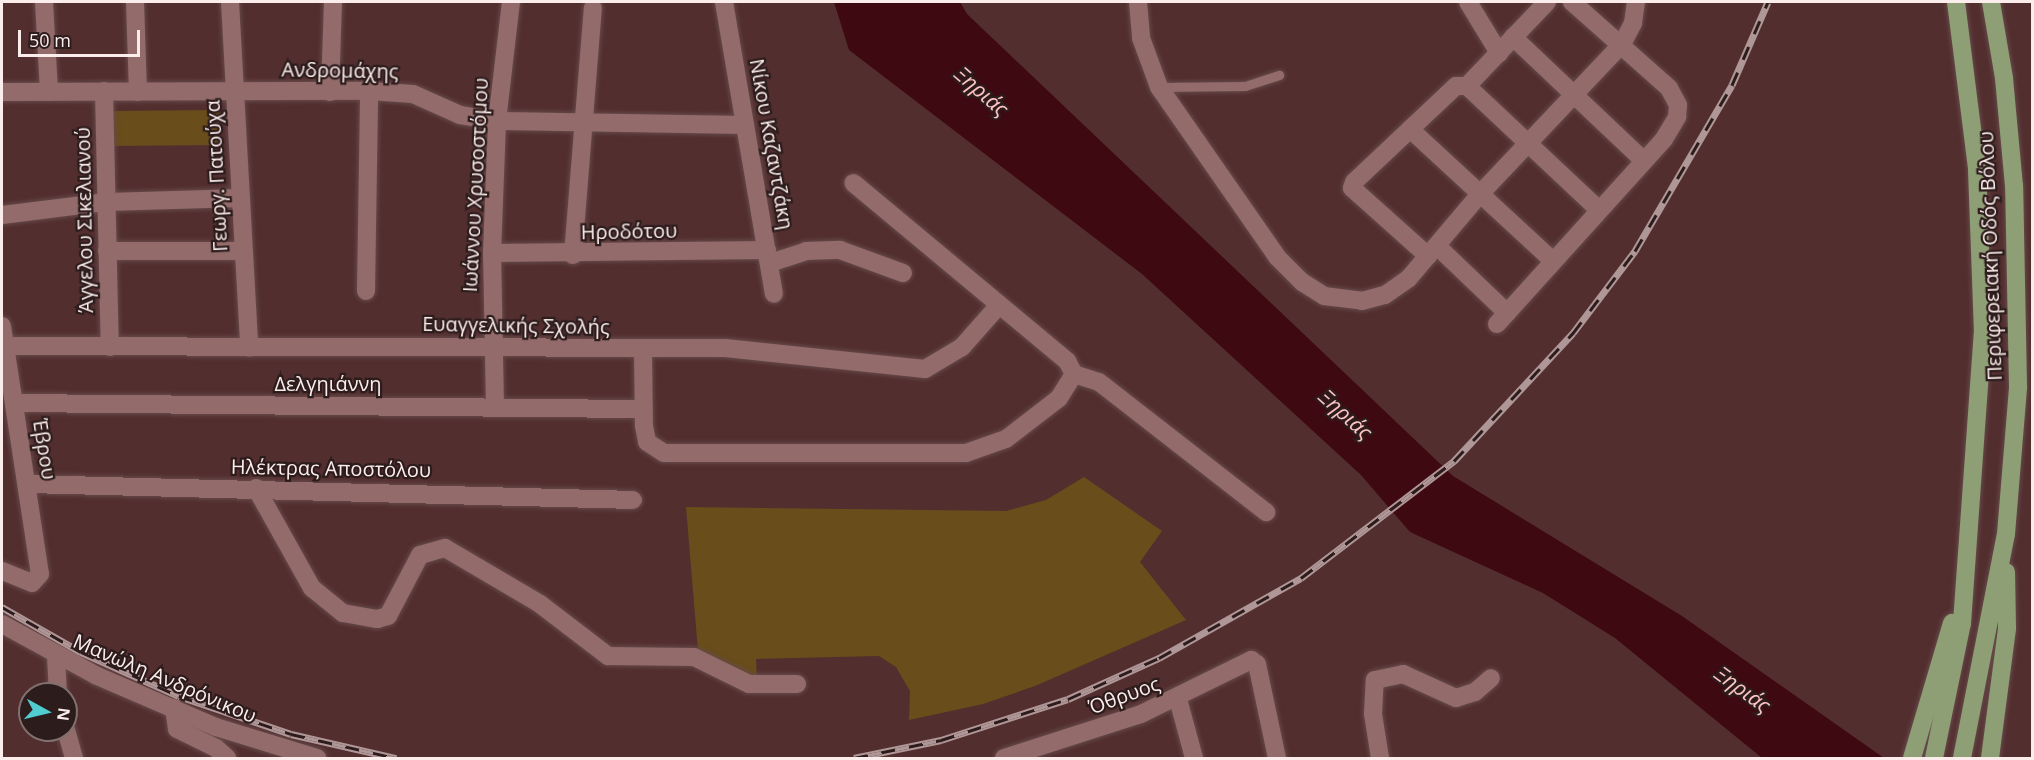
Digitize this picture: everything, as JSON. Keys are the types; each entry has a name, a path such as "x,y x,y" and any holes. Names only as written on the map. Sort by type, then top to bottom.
{"main road":[{"name":"Περιφερειακή Οδός Βόλου","path":"1934,759 1957,656 1970,540 1981,389 1983,265 1970,102 1956,2"},
{"name":"Περιφερειακή Οδός Βόλου","path":"1962,759 2006,534 2019,320 2014,186 2004,78 1991,2"},
{"path":"1990,759 2007,628 2006,534"},
{"path":"1912,758 1970,540"}],"street":[{"path":"44,2 49,92"},
{"path":"135,2 138,92"},
{"name":"Γεωργ. Πατούχα","path":"230,2 249,347"},
{"path":"330,92 333,2"},
{"name":"Ιωάννου Χρυσοστόμου","path":"495,407 492,254 497,121 511,2"},
{"name":"Νίκου Καζαντζάκη","path":"724,2 774,294"},
{"path":"1138,2 1141,38 1159,87 1276,257 1302,282 1324,296 1362,301 1399,287 1480,194 1622,44 1634,24 1636,2"},
{"path":"1468,2 1499,53"},
{"path":"1467,86 1547,2"},
{"path":"1572,2 1669,88 1678,105 1674,126 1644,161 1502,318 1432,251 1352,188 1354,182 1456,86 1467,86 1527,145 1599,210"},
{"path":"573,255 581,124 593,8"},
{"path":"1514,37 1644,161"},
{"path":"366,291 369,91"},
{"name":"Ανδρομάχης","path":"2,92 369,91 413,94 459,116 497,121 745,125"},
{"name":"Άγγελου Σικελιανού","path":"104,92 110,347"},
{"path":"1410,129 1553,261"},
{"path":"853,183 1068,361 1074,374 1099,382 1266,512"},
{"path":"2,215 107,202 241,198"},
{"name":"Ηροδότου","path":"492,254 769,256 840,250 903,273"},
{"path":"107,251 243,251"},
{"name":"Ευαγγελικής Σχολής","path":"5,346 725,348 924,369 962,347 999,305"},
{"name":"Έβρου","path":"2,326 14,403 10,426 28,484 38,579 27,582 2,571"},
{"path":"643,349 642,409 647,442 664,453 966,453 1015,432 1059,398 1074,374"},
{"name":"Δελγηιάννη","path":"14,403 642,409"},
{"name":"Ηλέκτρας Αποστόλου","path":"28,484 256,488 633,501"},
{"path":"256,488 312,588 343,613 377,619 388,616 420,555 445,548 540,604 608,656 694,657 749,684 797,684"},
{"name":"Μανώλη Ανδρόνικου","path":"2,624 56,656 216,727 317,759"},
{"path":"56,656 57,682"},
{"name":"Όθρυος","path":"1004,759 1178,699 1254,661 1277,759"},
{"path":"1380,759 1373,714 1376,680 1403,674 1456,698 1475,692 1491,678"},
{"path":"1178,699 1194,759"},
{"path":"174,708 177,729 216,748 227,759"},
{"path":"69,742 74,759"}],"lane":[{"path":"1159,87 1245,86 1279,75"}],"shaded area":[{"path":"219,110 219,145 111,146 111,111"},
{"path":"1084,477 1162,531 1140,562 1186,620 1035,686 983,704 909,720 910,691 896,667 879,656 756,659 757,680 698,651 686,507 1006,511 1046,500"}],"water":[{"name":"Ξηριάς","path":"834,2 960,2 967,14 1453,476 1682,616 1884,758 1762,758 1615,638 1543,593 1410,532 1361,475 1142,274 849,50"}],"railway":[{"path":"854,758 941,740 1068,699 1159,658 1301,578 1454,461 1573,333 1635,251 1732,85 1768,2"},
{"path":"2,607 81,652 179,696 291,734 396,758"}]}
